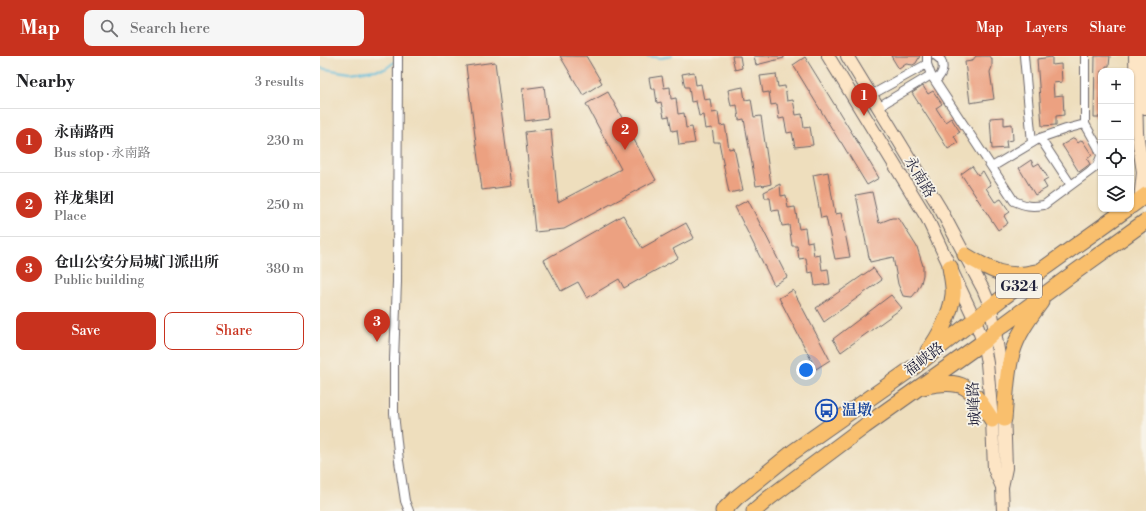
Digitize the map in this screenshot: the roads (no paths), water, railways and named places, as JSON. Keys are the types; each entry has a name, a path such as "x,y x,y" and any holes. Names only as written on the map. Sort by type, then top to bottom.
{"highway":[{"name":"福峡路","path":"723,511 736,498 793,452 914,367 990,308 1123,212"},
{"name":"福峡路","path":"754,511 805,470 983,342 995,331 1146,221"},
{"path":"965,255 986,268 1001,274 1026,274 1043,270"},
{"path":"1059,258 1071,275"},
{"path":"914,367 931,347 940,332 950,308 953,293 950,267"},
{"path":"998,419 1012,353 1023,330 1052,289"},
{"path":"893,382 904,398"},
{"path":"918,388 932,384 948,383 960,385 969,389 998,419"}],"main road":[{"name":"永南路","path":"828,56 927,218 975,320"},
{"name":"城峰路","path":"847,56 941,210 983,290 990,308 1000,362 1003,392 998,419 994,469 1002,487 1003,511"},
{"path":"1135,56 1137,126 1139,151 1143,172 1139,200"},
{"path":"1145,56 1144,84 1146,108"},
{"name":"城峰路","path":"975,320 983,342 990,393 998,419"},
{"path":"990,393 1003,392"}],"street":[{"path":"398,56 397,282 394,360 394,413 405,501 409,511"},
{"path":"1024,56 1032,142"},
{"path":"1085,56 1085,124 1098,147"},
{"path":"878,107 933,78 939,77 943,70 942,57"},
{"path":"871,95 927,60 933,78 1014,201 1024,205 1034,207 1044,205 1097,166 1098,164"},
{"path":"992,167 1040,138 1085,124"},
{"path":"1040,138 1071,185"}],"waterway":[{"path":"647,56 661,58 672,56"},
{"path":"320,68 349,73 385,69 396,61"}],"place":[{"name":"永南路西","path":"864,116"},
{"name":"祥龙集团","path":"625,150"},
{"name":"仓山公安分局城门派出所","path":"377,342"},
{"name":"温墩","path":"827,410"}]}
